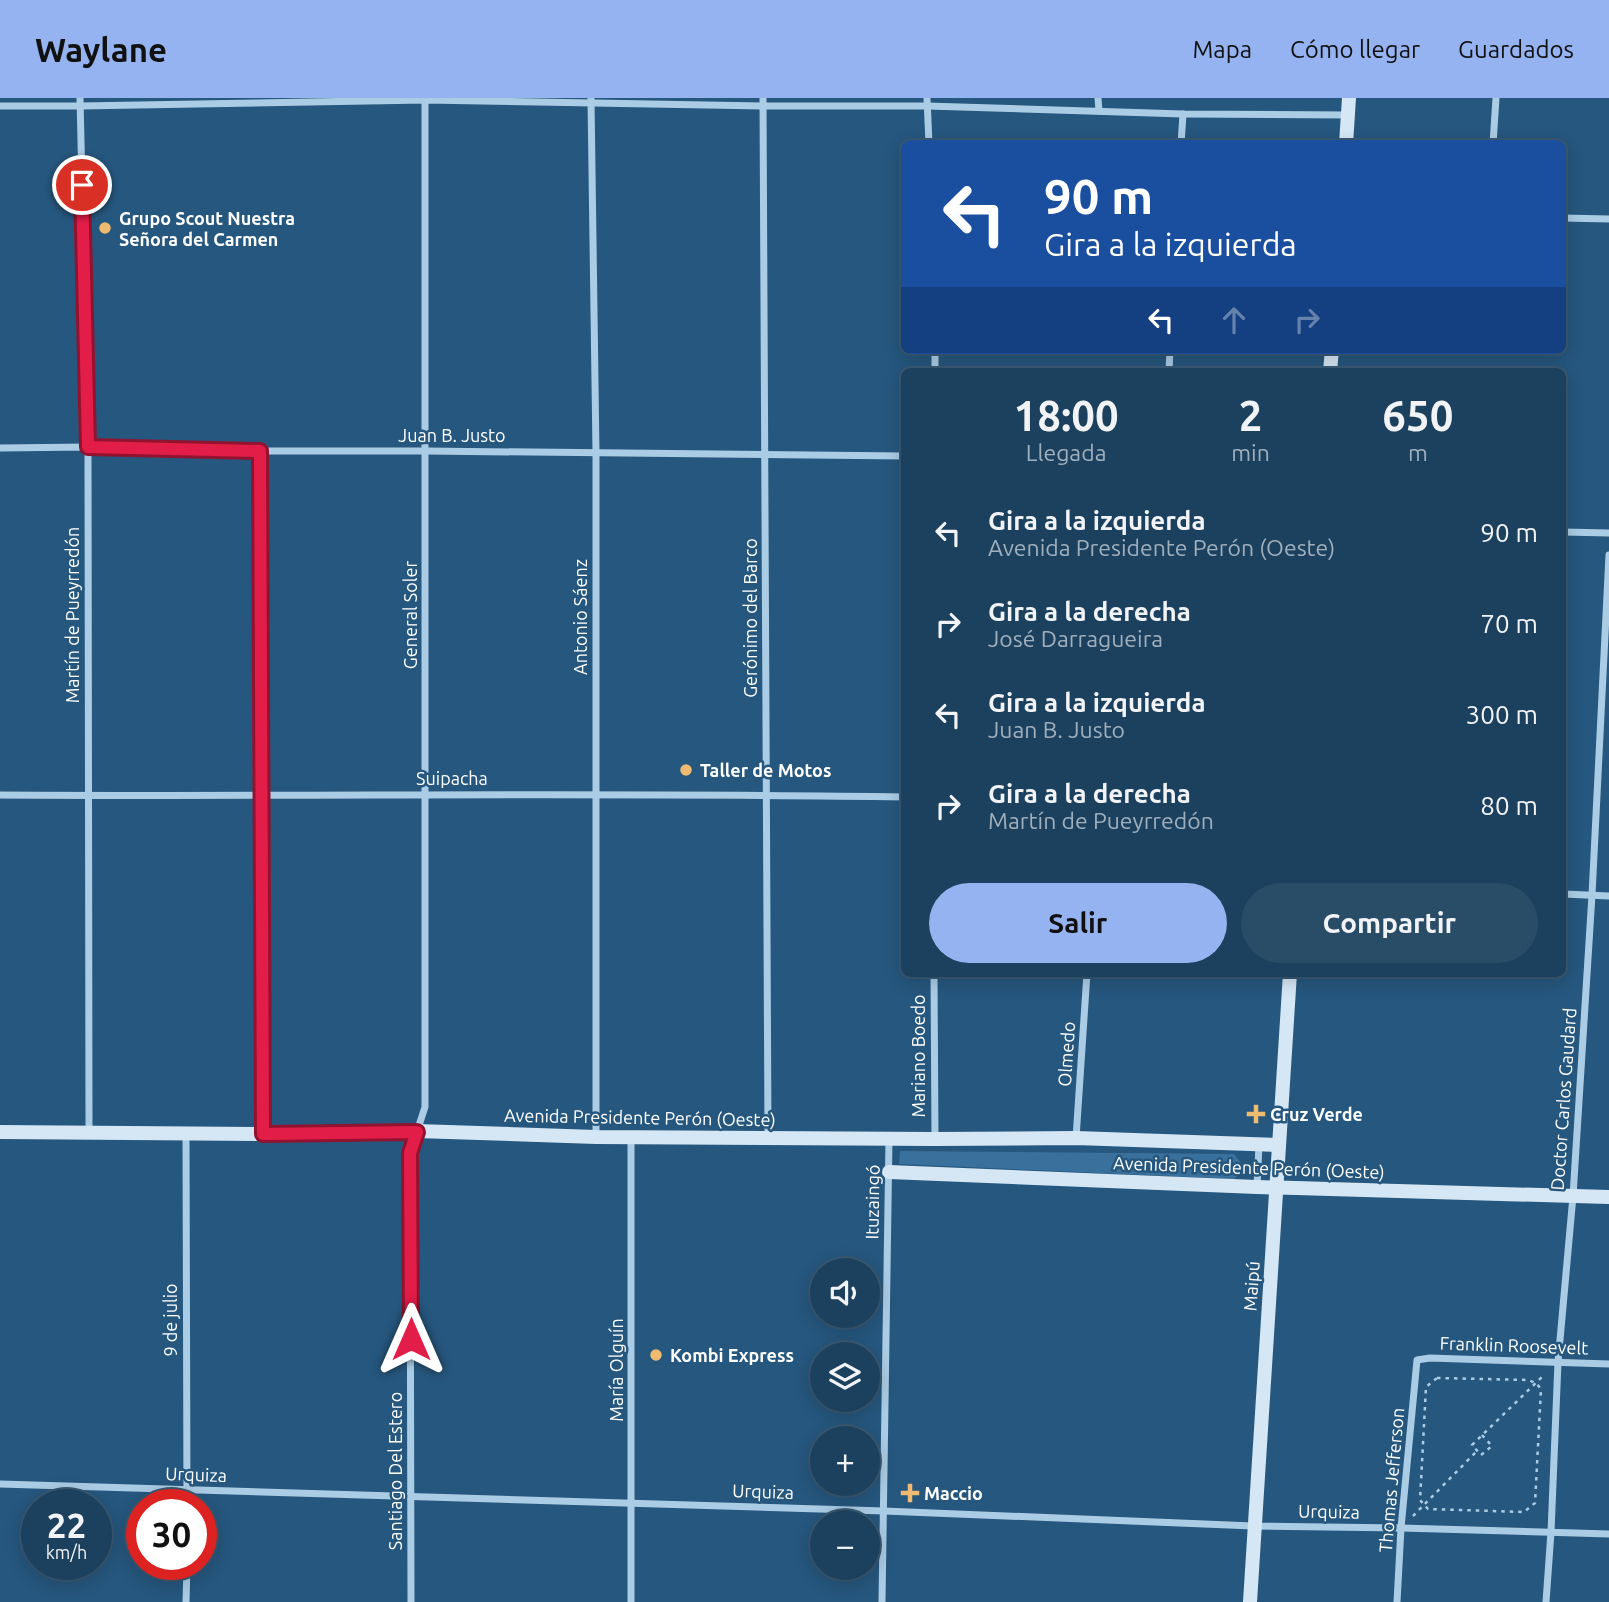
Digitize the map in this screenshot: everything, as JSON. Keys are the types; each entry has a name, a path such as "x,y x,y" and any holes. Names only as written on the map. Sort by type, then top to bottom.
{"main road":[{"path":"1346,140 1349,98"},
{"name":"Maipú","path":"1250,1602 1290,977"},
{"name":"Avenida Presidente Perón (Oeste)","path":"0,1132 417,1132 596,1137 1076,1138 1279,1145"},
{"name":"Avenida Presidente Perón (Oeste)","path":"889,1172 1257,1187 1609,1197"}],"street":[{"path":"1098,98 1099,111"},
{"path":"1493,140 1496,98"},
{"path":"0,106 80,102 425,99 928,102 1183,114 1347,115"},
{"name":"General Soler","path":"417,1132 425,1107 425,99"},
{"name":"Antonio Sáenz","path":"592,100 596,453 596,1137"},
{"name":"Martín de Pueyrredón","path":"80,102 88,447 89,1133"},
{"name":"Gerónimo del Barco","path":"763,102 768,1138"},
{"path":"928,102 929,140"},
{"path":"1181,140 1183,114"},
{"path":"1566,218 1609,219"},
{"name":"Juan B. Justo","path":"0,448 901,456"},
{"path":"260,451 263,1134"},
{"path":"1566,532 1609,533"},
{"name":"Doctor Carlos Gaudard","path":"1546,1602 1558,1362 1573,1196 1592,895 1609,555"},
{"name":"Suipacha","path":"0,795 901,797"},
{"path":"1566,894 1609,896"},
{"name":"Mariano Boedo","path":"934,977 935,1139"},
{"name":"Olmedo","path":"1076,1138 1087,977"},
{"name":"Santiago Del Estero","path":"411,1602 410,1153 417,1132"},
{"name":"9 de julio","path":"186,1134 187,1489"},
{"name":"María Olguín","path":"631,1137 631,1602"},
{"name":"Ituzaingó","path":"882,1602 889,1139"},
{"path":"1257,1187 1259,1145"},
{"name":"Franklin Roosevelt","path":"1417,1360 1430,1358 1609,1364"},
{"name":"Thomas Jefferson","path":"1397,1602 1401,1528 1417,1360"},
{"name":"Urquiza","path":"0,1484 156,1489"},
{"name":"Urquiza","path":"217,1491 884,1511 1254,1526 1609,1534"},
{"path":"186,1602 187,1580"}],"path":[{"path":"1482,1435 1492,1446 1481,1455 1472,1445 1482,1435 1558,1362"},
{"path":"1437,1378 1528,1380 1536,1383 1541,1389 1535,1503 1524,1512 1428,1509 1424,1504 1420,1500 1426,1387 1437,1378"},
{"path":"1401,1528 1477,1451"}],"shaded area":[{"path":"900,1151 1234,1154 1246,1169 1234,1179 899,1164"}],"place":[{"name":"Grupo Scout Nuestra Señora del Carmen","path":"105,228"},
{"name":"Taller de Motos","path":"686,770"},
{"name":"Cruz Verde","path":"1256,1114"},
{"name":"Kombi Express","path":"656,1355"},
{"name":"Maccio","path":"910,1493"}],"route":[{"path":"82,185 88,447 260,451 263,1134 417,1132 410,1153 411,1339"}]}
